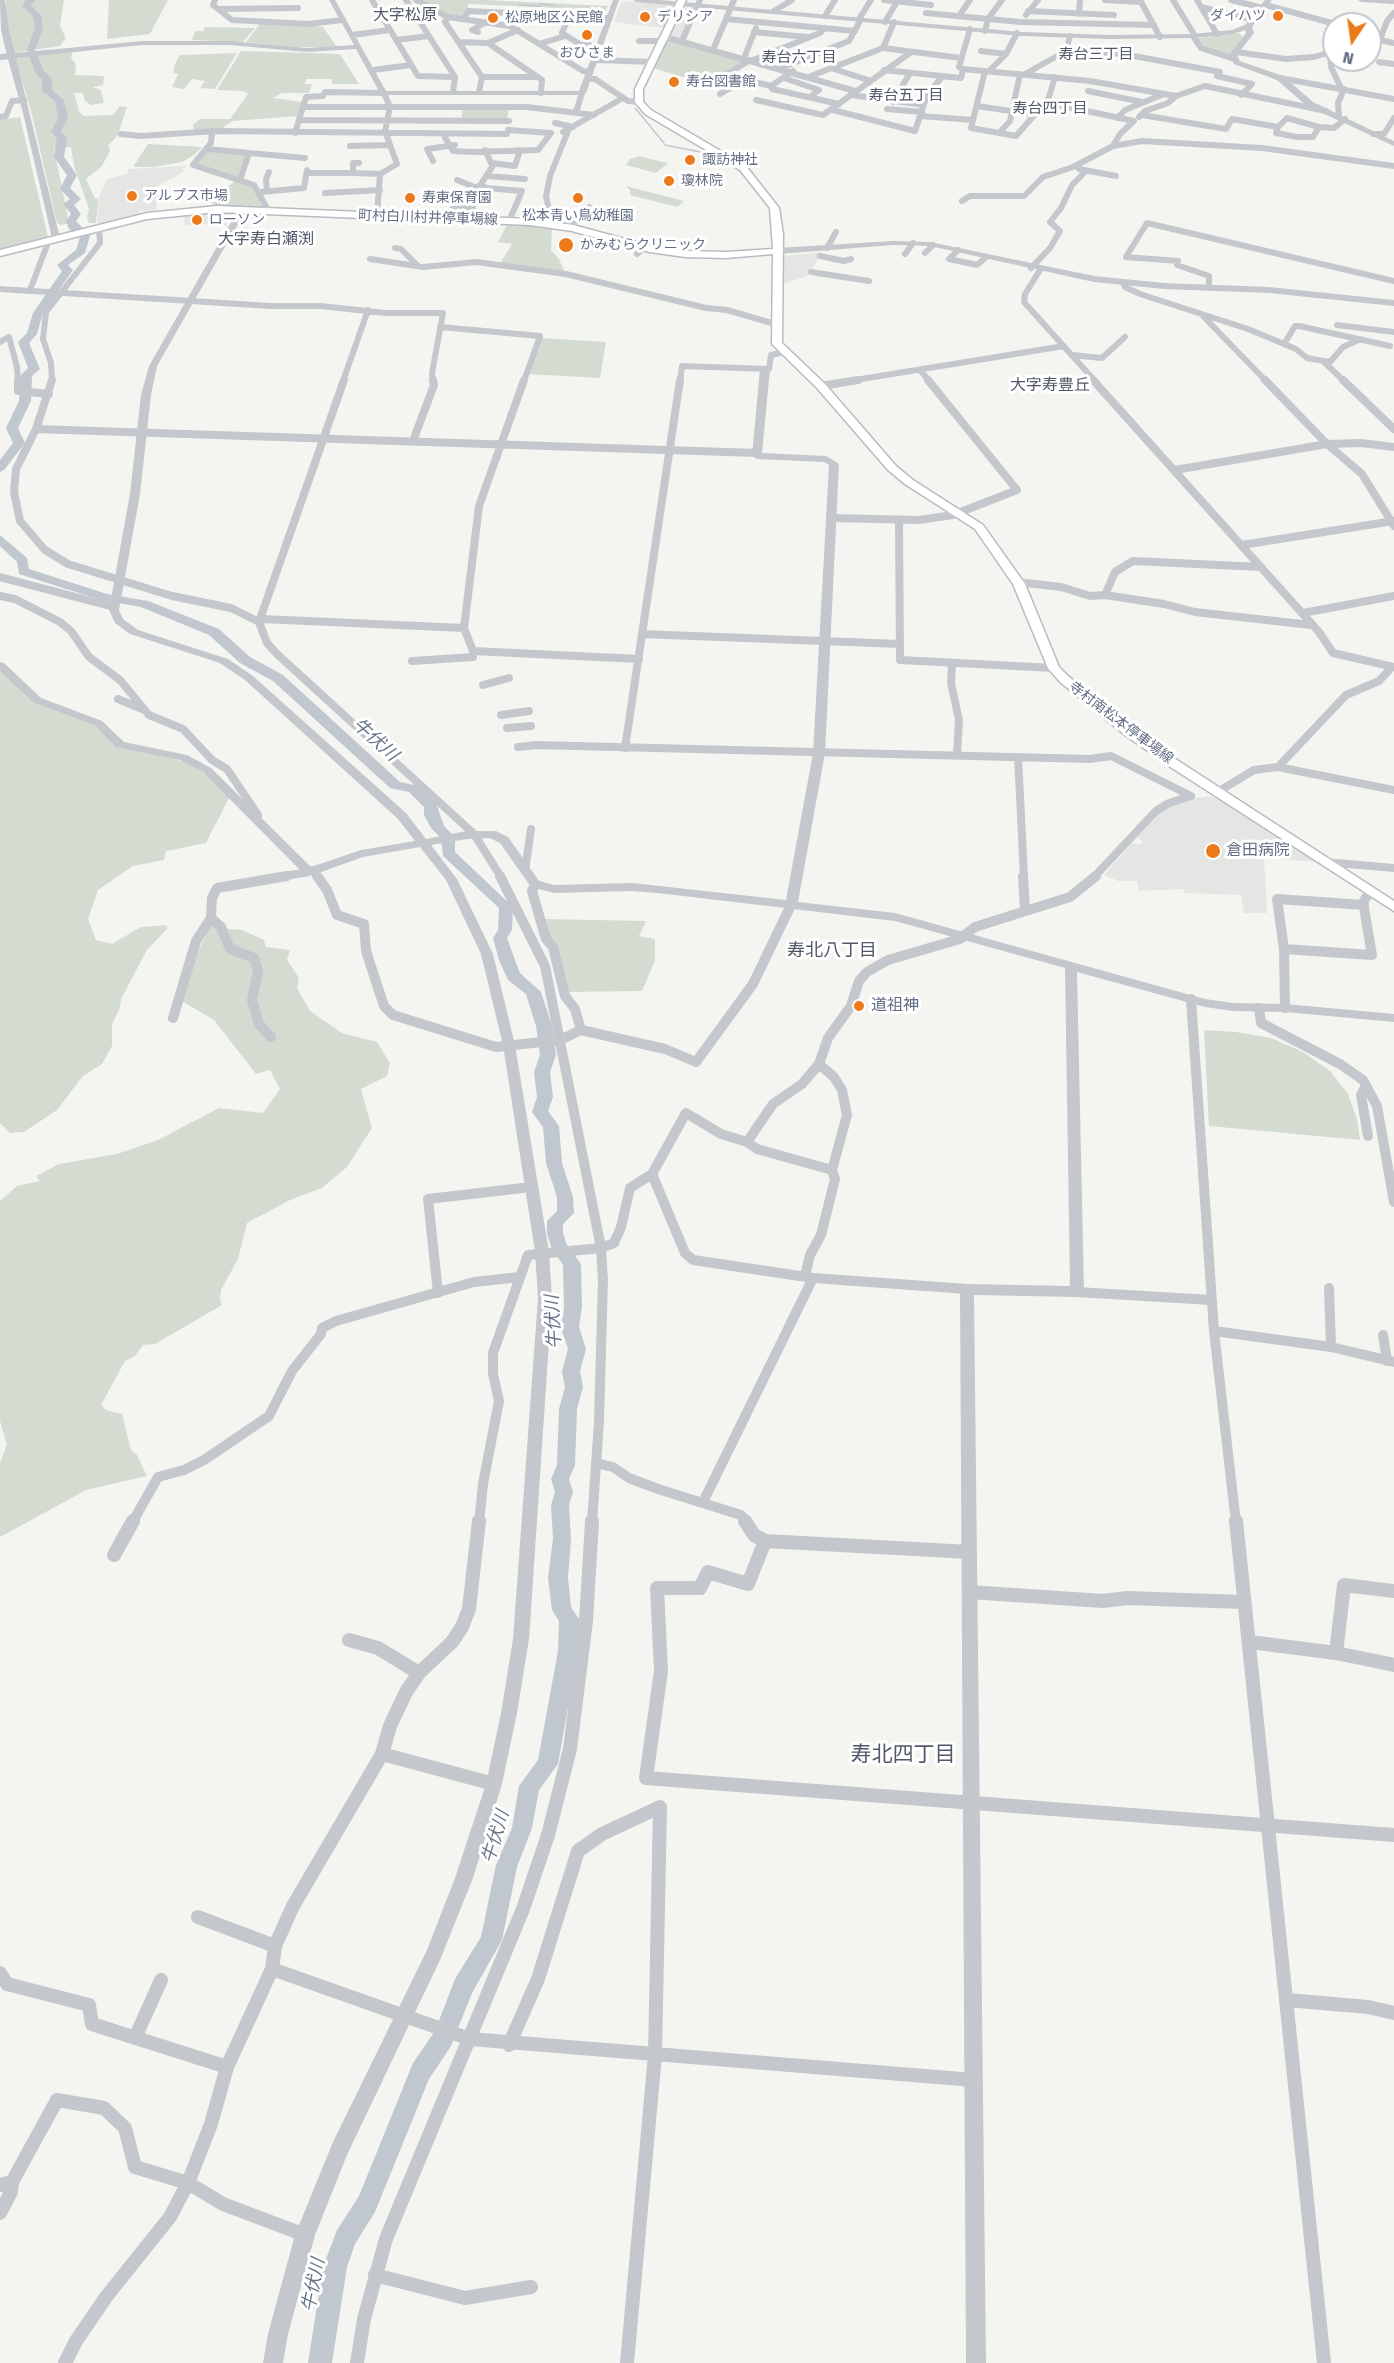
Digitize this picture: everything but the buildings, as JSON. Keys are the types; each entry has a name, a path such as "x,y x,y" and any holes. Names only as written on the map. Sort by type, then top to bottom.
{"main road":[{"path":"681,2 639,89 639,102 648,112 743,168 774,208 777,216 778,251"},
{"name":"町村白川村井停車場線","path":"0,253 98,227 174,212 242,210 553,224 645,247 685,254 733,258 778,251"},
{"name":"寺村南松本停車場線","path":"778,251 775,324 777,344 821,386 892,468 909,482 979,526 1017,582 1054,669 1129,732 1216,793 1394,907"}],"street":[{"path":"2,0 2,30 13,56 55,238 30,290"},
{"path":"215,0 213,5 232,20 308,24 343,20"},
{"path":"294,0 308,24"},
{"path":"212,131 207,149 193,165 222,177 254,185 264,192 304,188 307,172 380,174 397,164 386,134 390,107 373,70 332,0"},
{"path":"372,0 418,76 456,76"},
{"path":"406,0 456,76 453,92"},
{"path":"416,0 448,17 510,26 623,98 639,102"},
{"path":"576,112 616,0"},
{"path":"636,0 733,4 774,11 1054,36 1160,37 1217,34 1239,30 1248,27 1266,4"},
{"path":"825,16 835,0"},
{"path":"781,68 838,46 852,38 871,0"},
{"path":"884,0 933,2"},
{"path":"959,16 970,0"},
{"path":"985,31 988,19 1002,0"},
{"path":"1020,22 1038,0"},
{"path":"1079,14 1080,0"},
{"path":"1119,25 1106,0 1141,1 1160,37"},
{"path":"1173,0 1201,48 1235,55 1322,55"},
{"path":"1197,0 1217,34"},
{"path":"1361,0 1394,2"},
{"path":"780,1 790,1"},
{"path":"774,11 790,1"},
{"path":"883,48 898,1"},
{"path":"1209,22 1227,13 1235,1 1266,4 1322,20"},
{"path":"682,41 699,2"},
{"path":"918,25 933,2"},
{"path":"713,50 733,4"},
{"path":"1201,7 1254,20"},
{"path":"218,9 298,8"},
{"path":"464,19 468,11 609,18"},
{"path":"1028,11 1114,15"},
{"path":"790,24 797,13"},
{"path":"926,13 1020,22 1154,25"},
{"path":"1382,28 1394,13"},
{"path":"510,26 530,14"},
{"path":"570,16 562,33 581,45 599,46"},
{"path":"448,17 445,22 482,77 479,93"},
{"path":"726,19 855,31"},
{"path":"478,32 472,30 486,22"},
{"path":"749,59 758,22"},
{"path":"1054,23 1054,36"},
{"path":"1205,87 1235,55 1250,33 1248,27"},
{"path":"825,28 810,37 749,59 726,75 771,86 772,89 839,104"},
{"path":"970,29 959,67 963,69 1089,80 1176,96"},
{"path":"352,35 390,30"},
{"path":"459,42 488,43 518,30"},
{"path":"1239,30 1247,36"},
{"path":"754,32 810,37"},
{"path":"1017,33 1006,54 987,71 971,128 1016,136 1037,112"},
{"path":"396,40 429,36"},
{"path":"531,48 565,36"},
{"path":"1066,51 1070,36"},
{"path":"639,41 664,39 682,41 810,76 853,93 893,102 924,105"},
{"path":"0,57 142,43 230,44 306,50 359,47"},
{"path":"488,43 542,80 541,93"},
{"path":"838,46 847,49"},
{"path":"810,76 883,48 961,58"},
{"path":"537,54 548,49"},
{"path":"981,51 1006,54"},
{"path":"999,133 1010,121 1022,74 1066,51 1123,54 1218,74 1252,84 1241,95"},
{"path":"856,52 865,54"},
{"path":"756,100 823,115 833,110 868,80 910,53"},
{"path":"928,62 934,55"},
{"path":"1235,55 1245,66 1280,78 1342,88 1373,98 1394,99"},
{"path":"1394,59 1382,60 1394,64"},
{"path":"595,60 653,62"},
{"path":"373,70 411,66"},
{"path":"831,68 868,80"},
{"path":"893,102 900,87 921,68"},
{"path":"477,70 488,69"},
{"path":"884,70 961,78 963,69"},
{"path":"771,86 793,71"},
{"path":"1333,72 1342,88 1338,103 1342,118"},
{"path":"482,77 538,77"},
{"path":"833,110 915,130 930,91 942,77"},
{"path":"977,106 1013,111 1045,110 1055,77"},
{"path":"784,78 819,90 810,97"},
{"path":"1280,78 1304,100 1394,144"},
{"path":"720,94 744,80"},
{"path":"1086,111 1089,80"},
{"path":"1113,146 1120,134 1142,115 1198,87 1326,111"},
{"path":"1088,91 1142,102"},
{"path":"295,133 306,97 323,96 325,92 582,93"},
{"path":"505,150 513,93"},
{"path":"779,102 790,93"},
{"path":"1117,118 1142,102 1164,94"},
{"path":"121,134 140,136 212,131 295,133 364,138 386,134 551,133 571,129 623,98"},
{"path":"0,117 6,117 12,101 24,100"},
{"path":"883,100 877,108 973,120"},
{"path":"1049,103 1134,121"},
{"path":"303,107 511,107 594,115"},
{"path":"458,121 460,107"},
{"path":"883,122 887,109"},
{"path":"1142,115 1226,129 1232,119 1278,127"},
{"path":"1319,127 1313,137 1276,133 1278,127 1287,118 1319,127 1334,128 1342,118"},
{"path":"1373,134 1384,134 1394,118"},
{"path":"299,120 509,121"},
{"path":"528,121 528,132"},
{"path":"555,123 571,129"},
{"path":"1180,142 1183,123"},
{"path":"553,224 546,197 550,176 571,129"},
{"path":"443,134 446,146 453,151 538,150 551,133"},
{"path":"1290,152 1297,137"},
{"path":"962,201 970,196 1024,195 1043,177 1073,167 1113,146 1142,141 1180,142 1290,152 1394,166"},
{"path":"435,147 463,145"},
{"path":"350,146 391,148"},
{"path":"433,161 427,149 446,146"},
{"path":"371,153 391,148"},
{"path":"207,149 285,159 304,158"},
{"path":"485,150 494,164"},
{"path":"494,164 514,166 520,150"},
{"path":"240,180 249,153"},
{"path":"353,163 353,173"},
{"path":"442,218 479,186 494,164"},
{"path":"1073,167 1116,176"},
{"path":"1082,170 1084,173 1072,185 1061,208 1050,222 1060,231 1036,269 1023,299 1303,613 1339,657 1393,667"},
{"path":"268,210 264,192 269,172"},
{"path":"377,215 380,174"},
{"path":"487,176 525,179"},
{"path":"457,180 486,188 522,191 509,221"},
{"path":"325,193 380,190"},
{"path":"457,205 473,208"},
{"path":"569,227 574,223 571,217 589,207"},
{"path":"242,210 153,366 146,395 143,432 114,605 119,621 134,632 200,652 224,662 249,678 428,842 451,879 487,954 512,1045 531,1187 546,1252 542,1360 521,1639 494,1784 464,1878 409,2017 340,2149 304,2235 278,2334 273,2363"},
{"path":"1209,288 1209,276 1177,265 1178,261 1126,257 1147,223 1394,281"},
{"path":"98,227 100,243 46,312 42,331 53,378 36,429 21,457 15,479 15,507 20,521 30,536 58,559 118,583 231,608 260,620 464,628"},
{"path":"827,248 836,232"},
{"path":"778,251 914,243 958,250 1036,269 1123,283 1269,290 1394,303"},
{"path":"905,254 914,243"},
{"path":"925,253 933,245"},
{"path":"637,254 645,247"},
{"path":"395,248 400,249 418,266"},
{"path":"839,263 819,258 844,261 851,259"},
{"path":"370,259 418,266 476,262 566,274 706,308 727,310 775,324"},
{"path":"812,272 869,281"},
{"path":"1123,283 1125,287 1140,294 1248,328 1296,349 1307,358 1330,362 1343,347 1361,339"},
{"path":"0,289 368,310 386,313 443,313 432,373 434,385 413,441"},
{"path":"357,2363 375,2275 386,2239 537,1869 570,1749 586,1621 602,1365 603,1280 561,1040 545,966 510,892 470,835 277,654 267,643 260,620 368,310"},
{"path":"1202,315 1327,444 1362,474 1392,522 1242,544"},
{"path":"1337,325 1394,332"},
{"path":"1284,344 1295,326 1299,326 1390,346"},
{"path":"440,327 540,336 499,444 479,506 464,628 473,651 639,659"},
{"path":"0,342 9,337 17,368 18,391 49,394"},
{"path":"1072,355 1102,357 1125,337"},
{"path":"821,386 1064,346"},
{"path":"625,748 682,366 769,369 771,355 784,352"},
{"path":"1324,362 1394,429"},
{"path":"757,453 765,369"},
{"path":"830,518 919,520 959,513 1017,490 920,370"},
{"path":"0,665 37,700 98,723 120,745 183,757 207,770 311,871 327,890 337,915 364,924 366,951 384,1006 393,1016 457,1037 496,1047 561,1040 581,1030 665,1049 696,1062 708,1049 753,984 791,905 819,753 834,464 826,459 757,456 757,453 36,429"},
{"path":"1175,470 1327,444 1361,443 1394,447"},
{"path":"899,521 900,660 1054,669"},
{"path":"1105,595 1115,572 1126,563 1261,567"},
{"path":"0,577 114,605"},
{"path":"1017,582 1061,587 1090,596 1105,595 1164,604 1195,612 1311,625"},
{"path":"15,599 19,590 28,584"},
{"path":"0,596 15,599 60,622 71,631 89,657 120,680 148,715 183,729 212,760 227,769 258,815 258,819"},
{"path":"1303,613 1394,596"},
{"path":"642,634 900,644"},
{"path":"412,661 473,657"},
{"path":"952,663 951,683 960,720 957,755"},
{"path":"1278,767 1346,695 1379,681 1393,667"},
{"path":"483,685 509,678"},
{"path":"118,699 145,710"},
{"path":"501,715 529,711"},
{"path":"507,728 531,726"},
{"path":"518,747 536,745 1090,759 1111,756 1191,796 1169,802 1156,811 1099,873 1070,897 975,927 964,936 888,960 867,972 856,987 851,1006 823,1048 819,1064 802,1084 773,1104 747,1142"},
{"path":"1018,757 1024,910"},
{"path":"1216,793 1254,770 1278,767 1394,790"},
{"path":"525,871 530,856 531,829"},
{"path":"172,1018 196,941 211,918 217,888 311,871 361,854 470,835 497,835 504,840 534,884 554,889 649,888 895,917 1191,999 1233,1007 1285,1008 1394,1018"},
{"path":"1325,862 1394,868"},
{"path":"534,884 532,891 546,939 553,947 565,996 575,1009 581,1030"},
{"path":"1284,949 1372,955 1364,905 1370,892"},
{"path":"1285,1008 1284,949 1277,899 1364,905"},
{"path":"211,918 221,927 230,949 254,958 258,971 252,1000 259,1024 271,1037"},
{"path":"1071,966 1077,1292"},
{"path":"1191,999 1214,1331 1250,1642 1324,2363"},
{"path":"1259,1008 1261,1023 1340,1064 1363,1080 1377,1106 1394,1202"},
{"path":"703,1502 809,1277 824,1224 835,1179 832,1170 847,1115 842,1090 834,1077 819,1064"},
{"path":"1366,1086 1361,1095 1368,1136"},
{"path":"65,2363 76,2341 106,2297 170,2217 188,2183 211,2124 227,2067 272,1969 275,1946 293,1906 382,1754 394,1718 419,1673 452,1642 469,1609 483,1484 499,1401 493,1374 493,1353 528,1255 597,1248 614,1243 621,1227 630,1188 652,1174 686,1113 721,1134 747,1142 757,1149 800,1163 832,1170"},
{"path":"652,1174 686,1253 693,1260 809,1277 967,1289 1077,1292 1211,1300"},
{"path":"438,1293 428,1198 531,1187"},
{"path":"114,1555 158,1478 184,1470 204,1460 268,1416 292,1371 321,1334 322,1328 336,1321 474,1282 520,1277"},
{"path":"1329,1288 1331,1347"},
{"path":"967,1289 976,2363"},
{"path":"1214,1331 1331,1347 1391,1361"},
{"path":"1383,1335 1391,1361"},
{"path":"596,1463 613,1467 629,1478 658,1489 741,1515 754,1535 765,1540 970,1552"},
{"path":"765,1540 748,1584 708,1572 700,1588 657,1588 661,1671 646,1778 973,1805 1394,1835"},
{"path":"1336,1653 1344,1585 1394,1592"},
{"path":"969,1592 1103,1601 1127,1598 1244,1602"},
{"path":"349,1640 378,1648 419,1673"},
{"path":"1250,1642 1336,1653 1394,1665"},
{"path":"382,1754 494,1784"},
{"path":"509,2045 538,1979 578,1851 602,1834 660,1807 654,2055 627,2363"},
{"path":"198,1917 275,1946"},
{"path":"272,1969 467,2039 509,2045 974,2080"},
{"path":"0,1973 7,1984 89,2006 92,2024 227,2067"},
{"path":"135,2038 160,1980"},
{"path":"1287,2000 1368,2007 1394,2013"},
{"path":"0,2213 11,2192 6,2184 57,2100 104,2108 125,2128 135,2167 188,2183 223,2204 304,2235"},
{"path":"375,2275 465,2298 531,2287"}],"shaded area":[{"path":"6,0 64,0 60,26 66,38 60,46 14,53 7,27"},
{"path":"109,0 168,0 150,34 107,39"},
{"path":"418,0 485,0 608,6 606,10 469,4 462,18 453,17"},
{"path":"621,2 677,5 667,27 654,27 614,22"},
{"path":"682,6 696,6 682,39 668,36"},
{"path":"262,21 323,27 337,47 293,47 246,42"},
{"path":"205,27 255,28 243,42 192,40 195,31 203,31"},
{"path":"1239,33 1243,37 1229,56 1204,48 1198,38"},
{"path":"668,39 747,60 724,75 741,80 733,86 686,78 654,68"},
{"path":"73,51 71,58 76,64 75,75 104,76 103,85 92,87 101,90 104,103 91,105 85,101 83,93 74,93 79,111 83,116 113,115 120,106 127,107 118,135 108,146 110,151 102,166 86,179 95,198 98,199 96,223 89,223 87,217 89,209 74,166 71,147 54,149 69,223 61,225 57,223 31,111 15,58"},
{"path":"241,51 340,54 359,84 333,84 331,79 306,79 305,84 312,84 309,93 282,93 273,98 302,102 298,116 233,121 221,129 194,131 193,125 200,119 230,119 248,94 244,91 217,90"},
{"path":"237,53 215,89 200,88 205,81 192,79 184,89 172,87 178,74 173,73 175,64 180,55"},
{"path":"463,109 509,109 507,119 461,119"},
{"path":"20,117 48,237 0,250 0,120"},
{"path":"148,144 202,147 182,162 154,167 133,167"},
{"path":"207,151 245,155 238,179 196,164"},
{"path":"639,156 668,163 656,173 626,165 630,159"},
{"name":"アルプス市場","path":"188,166 182,169 185,170 180,174 157,186 162,189 158,195 172,197 168,203 157,203 156,210 144,212 141,209 138,215 97,225 98,199 107,179 127,174 129,169"},
{"path":"235,181 254,187 263,207 214,206 211,200"},
{"path":"626,186 684,201 677,207 630,195 630,190"},
{"path":"228,212 232,214 226,226 218,223 184,225 185,213"},
{"path":"508,223 552,226 551,250 559,259 565,273 500,264 512,244 498,242"},
{"path":"822,252 808,276 782,284 784,256"},
{"path":"542,338 606,342 600,378 527,374"},
{"path":"0,669 35,702 91,723 120,748 156,753 193,765 214,781 229,798 206,843 166,851 164,860 133,866 98,890 88,919 96,940 112,944 141,927 165,925 168,928 147,950 121,999 112,1025 112,1046 102,1064 83,1076 57,1110 24,1132 10,1133 0,1123"},
{"name":"倉田病院","path":"1215,796 1317,862 1264,858 1267,913 1244,913 1241,895 1184,893 1183,889 1139,891 1137,881 1118,881 1104,875 1132,843 1139,845 1143,842 1137,837 1165,808 1194,798"},
{"path":"543,919 646,921 639,936 655,939 655,961 642,991 568,992"},
{"path":"213,921 227,929 242,930 264,940 266,947 290,950 287,960 299,978 297,988 310,1011 342,1033 377,1042 390,1063 387,1076 361,1089 372,1128 347,1167 322,1188 290,1200 247,1223 238,1259 221,1290 222,1305 155,1344 143,1345 135,1356 125,1361 101,1405 106,1410 122,1414 131,1450 137,1455 147,1476 86,1490 0,1537 0,1463 7,1445 0,1421 0,1201 17,1186 40,1181 36,1176 59,1164 117,1154 158,1140 219,1108 263,1113 280,1089 270,1070 256,1074 214,1020 180,1000 190,967"},
{"path":"1204,1030 1236,1032 1271,1038 1303,1052 1330,1071 1348,1094 1357,1119 1360,1140 1209,1126"}],"waterway":[{"name":"牛伏川","path":"0,468 19,443 12,428 25,401 27,375 34,369 23,342 32,334 38,313 68,270 62,265 81,251 85,236 73,227 71,221 76,214 68,204 76,199 65,189 72,175 59,157 62,139 56,131 63,118 59,100 47,91 47,79 40,72 31,50 39,28 37,15 26,6 31,0"},
{"path":"540,4 553,5"},
{"path":"519,5 540,6"},
{"path":"635,108 664,143"},
{"path":"665,145 716,155"},
{"name":"牛伏川","path":"0,539 23,561 23,571 105,597 144,604 214,632 245,660 278,678 395,785 414,789 431,806 431,815 438,828 448,837 448,853 506,907 505,930 500,938 507,960 513,976 533,992 544,1026 548,1055 542,1072 545,1097 540,1112 551,1126 554,1163 565,1197 566,1213 555,1221 555,1233 559,1247 572,1264 573,1307 570,1328 575,1336 577,1349 571,1371 574,1387 568,1409 566,1465 560,1479 564,1492 560,1505 562,1539 558,1578 562,1610 569,1619 568,1651 548,1764 529,1786 522,1828 516,1848 507,1865 491,1940 463,1987 443,2038 421,2071 367,2204 345,2238 335,2267 320,2363"}],"place":[{"name":"ダイハツ","path":"1278,16"},
{"name":"デリシア","path":"645,17"},
{"name":"松原地区公民館","path":"493,18"},
{"name":"おひさま","path":"587,35"},
{"name":"寿台図書館","path":"674,82"},
{"name":"諏訪神社","path":"690,160"},
{"name":"瓊林院","path":"669,181"},
{"name":"アルプス市場","path":"132,196"},
{"name":"寿東保育園","path":"410,198"},
{"name":"松本青い鳥幼稚園","path":"578,198"},
{"name":"ローソン","path":"197,220"},
{"name":"かみむらクリニック","path":"566,245"},
{"name":"倉田病院","path":"1213,851"},
{"name":"道祖神","path":"859,1006"}],"district":[{"name":"大字松原","path":"405,16"},
{"name":"寿台三丁目","path":"1096,55"},
{"name":"寿台六丁目","path":"799,58"},
{"name":"寿台五丁目","path":"906,96"},
{"name":"寿台四丁目","path":"1050,109"},
{"name":"大字寿白瀬渕","path":"266,240"},
{"name":"大字寿豊丘","path":"1050,386"},
{"name":"寿北八丁目","path":"832,951"},
{"name":"寿北四丁目","path":"903,1755"}]}
